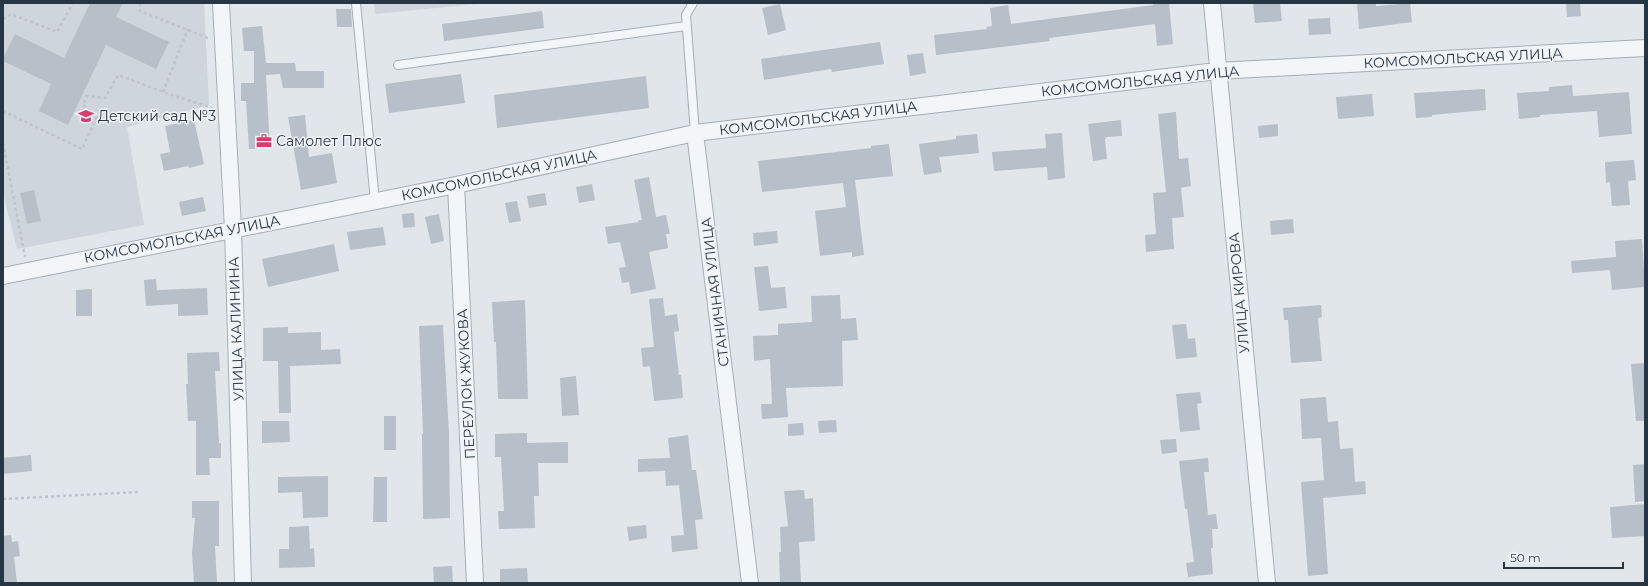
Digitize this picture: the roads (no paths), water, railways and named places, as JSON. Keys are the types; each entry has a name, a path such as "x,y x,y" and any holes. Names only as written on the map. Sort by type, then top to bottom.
{"street":[{"name":"УЛИЦА КАЛИНИНА","path":"221,3 233,229 243,583"},
{"name":"УЛИЦА КИРОВА","path":"1212,3 1217,71 1267,583"},
{"name":"КОМСОМОЛЬСКАЯ УЛИЦА","path":"3,276 456,185 695,132 1217,71 1645,48"},
{"name":"СТАНИЧНАЯ УЛИЦА","path":"695,132 750,583"},
{"name":"ПЕРЕУЛОК ЖУКОВА","path":"456,185 475,583"}],"lane":[{"path":"356,3 375,201"},
{"name":"СТАНИЧНАЯ УЛИЦА","path":"693,3 686,15 686,26 695,132"},
{"path":"398,65 686,26"}],"place":[{"name":"Детский сад №3","path":"86,116"},
{"name":"Самолет Плюс","path":"264,141"}]}
